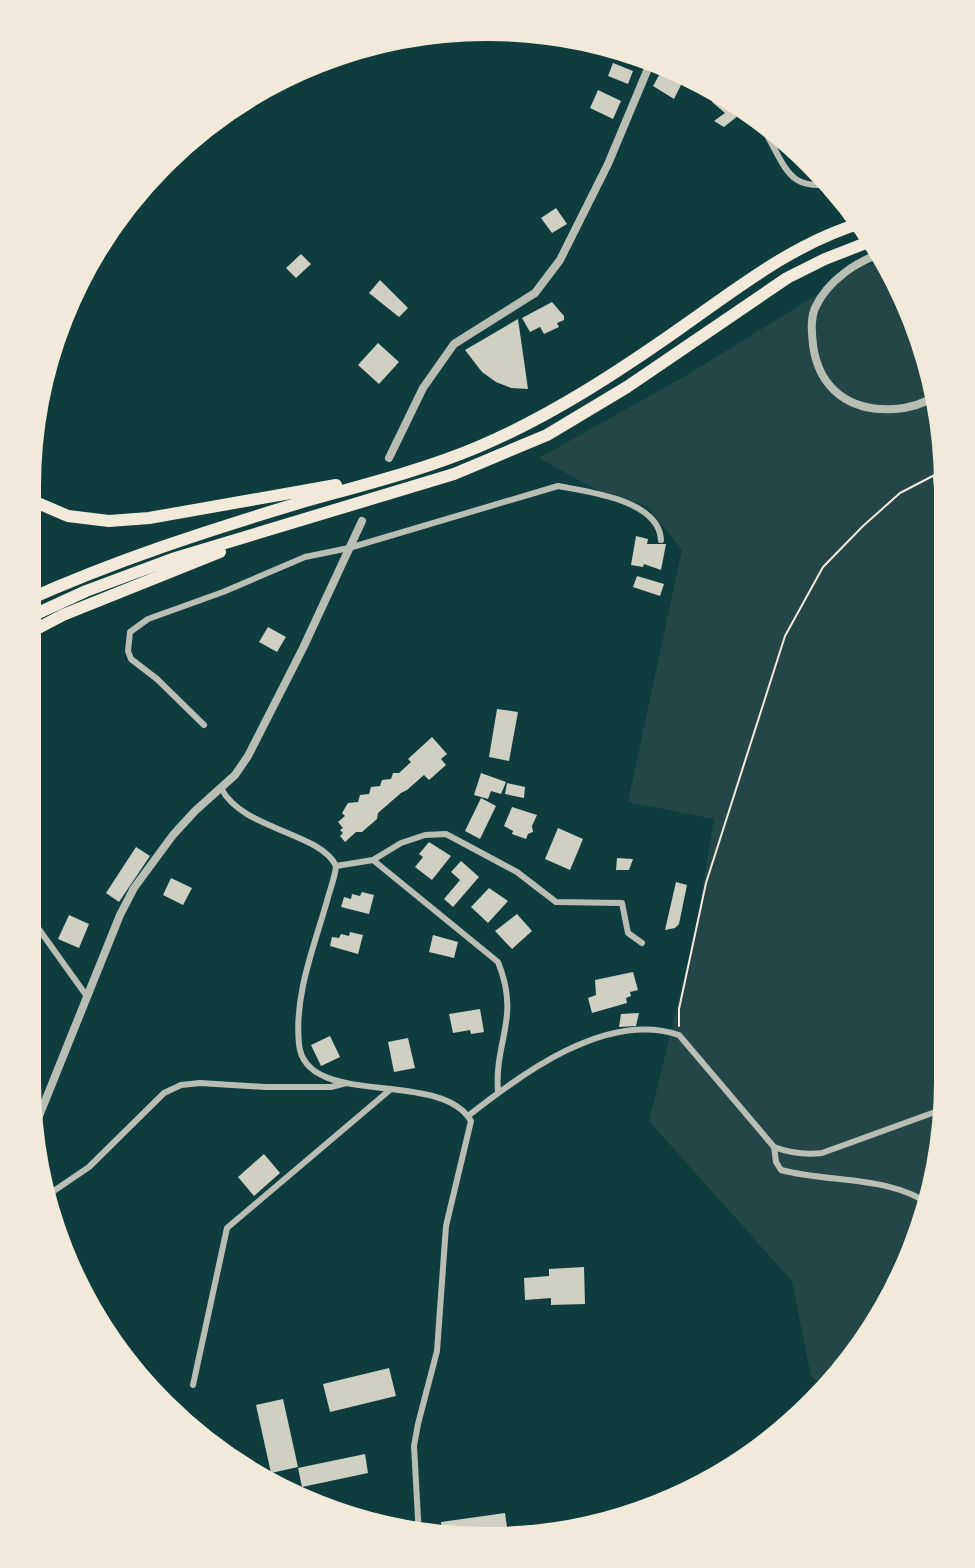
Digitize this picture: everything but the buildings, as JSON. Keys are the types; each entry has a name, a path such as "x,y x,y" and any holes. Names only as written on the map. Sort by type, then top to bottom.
{"highway":[{"path":"36,596 77,577 191,535 395,475 477,447 538,417 620,369 815,240 855,226"},
{"path":"36,614 86,591 172,559 454,474 547,435 627,387 787,278 867,243"},
{"path":"36,502 68,516 109,521 149,518 395,475"},
{"path":"36,629 148,580 324,513"}],"street":[{"path":"389,458 423,388 454,344 535,293 560,260 608,164 649,66"},
{"path":"762,129 783,167 798,180 823,185"},
{"path":"875,255 865,258 833,283 814,309 811,328 821,375 838,395 860,407 884,410 908,408 930,400"},
{"path":"204,725 157,679 131,659 128,651 130,632 148,619 305,557 349,548 558,486 593,493 645,510 656,523 661,540"},
{"path":"38,1118 106,946 134,888 173,835 235,775 248,756 362,521"},
{"path":"221,788 237,810 324,852 336,866"},
{"path":"336,866 373,860 401,843 436,832 446,834 517,872 556,902 622,903 628,933 642,943"},
{"path":"373,860 498,962 506,982 509,1008 497,1074 498,1092"},
{"path":"336,866 303,984 298,1042 301,1055 314,1072 346,1083 437,1099 458,1108 471,1121 446,1226 437,1351 414,1446 418,1526"},
{"path":"36,925 86,995"},
{"path":"468,1116 498,1092 553,1058 604,1035 666,1031 679,1035 774,1147 776,1162 781,1170 823,1179 890,1187 923,1202"},
{"path":"50,1193 89,1167 164,1093 181,1085 331,1087 346,1083"},
{"path":"193,1385 227,1228 391,1089"},
{"path":"774,1147 806,1155 822,1153 938,1111"}],"lane":[{"path":"774,151 779,143"}],"path":[{"path":"679,1035 679,1009 706,883 785,636 823,567 900,493 938,473"},
{"path":"934,475 939,540"}],"shaded area":[{"path":"880,263 905,315 924,371 938,458 938,1110 924,1197 905,1253 879,1306 846,1355 821,1385 811,1376 792,1281 649,1121 696,929 714,819 628,802 682,550 647,506 595,489 539,458 687,375 865,265"}]}
